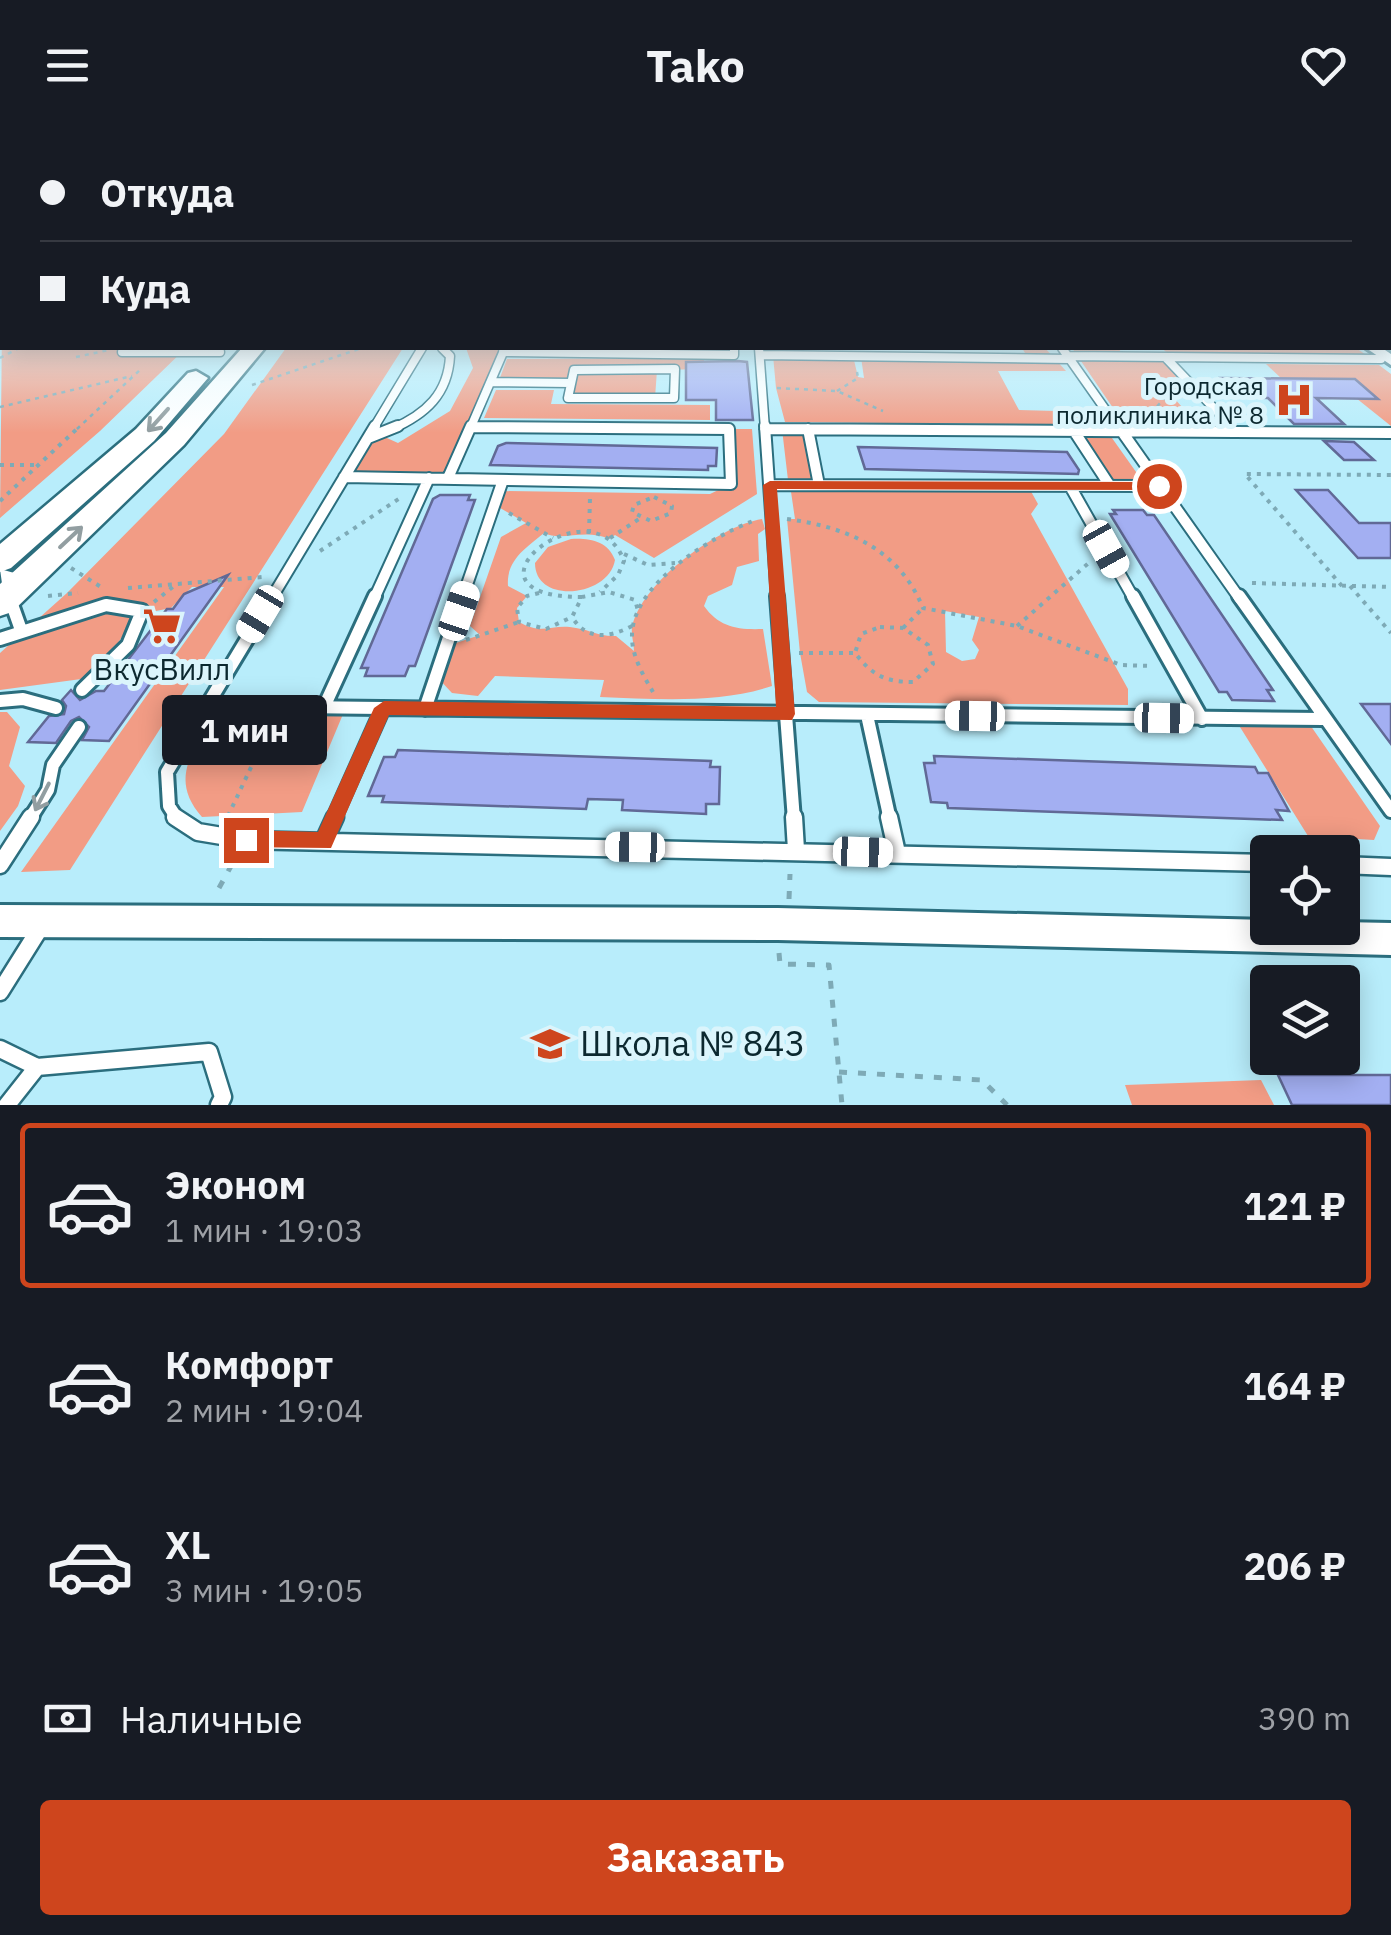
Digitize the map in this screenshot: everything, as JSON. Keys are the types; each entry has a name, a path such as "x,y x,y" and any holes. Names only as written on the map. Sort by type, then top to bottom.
{"main road":[{"path":"0,561 145,434 222,350"},
{"path":"5,592 175,438 252,350"}],"street":[{"path":"0,922 778,924 1391,939"}],"lane":[{"path":"122,352 222,350"},
{"path":"421,350 173,760 164,791 178,822 217,838 1250,863"},
{"path":"368,438 414,419 446,389 450,356 444,350"},
{"path":"448,478 504,350 734,355 734,350"},
{"path":"1023,350 1029,359"},
{"path":"1213,350 1222,358"},
{"path":"796,850 760,351 1029,359 1067,354 1166,358 1381,356"},
{"path":"1067,354 1391,811"},
{"path":"1166,358 1228,423"},
{"path":"574,370 675,370 674,398 568,398 571,383 574,370"},
{"path":"491,382 571,383"},
{"path":"344,477 731,484 730,429 471,426"},
{"path":"766,429 1391,433"},
{"path":"808,429 818,485"},
{"path":"1074,431 1110,486"},
{"path":"324,707 429,478"},
{"path":"426,709 503,480"},
{"path":"770,485 1159,486"},
{"path":"1070,486 1202,719"},
{"path":"5,592 21,630"},
{"path":"0,639 106,604 142,611 141,626 107,671 82,690"},
{"path":"0,702 23,699 56,708"},
{"path":"205,706 1323,719"},
{"path":"324,842 384,708"},
{"path":"867,715 897,853"},
{"path":"0,865 48,790 53,765 79,727"},
{"path":"1360,866 1391,867"},
{"path":"0,992 44,922"},
{"path":"0,1049 37,1066 210,1052 223,1096 219,1105"},
{"path":"7,1105 37,1066"}],"path":[{"path":"76,357 125,350 122,352"},
{"path":"244,388 356,350"},
{"path":"0,501 158,353"},
{"path":"838,391 858,378 853,356"},
{"path":"0,407 133,376"},
{"path":"1134,431 1185,377"},
{"path":"762,387 838,391 872,404 914,430"},
{"path":"0,464 37,465"},
{"path":"1342,586 1245,474 1391,476"},
{"path":"123,588 284,574 429,478"},
{"path":"588,533 590,482"},
{"path":"609,539 639,518 663,519 671,513 672,506 665,500 642,499 632,512 639,518"},
{"path":"495,504 553,538"},
{"path":"640,614 635,600 618,591 559,598 540,592 528,582 524,568 528,554 553,538 588,533 609,539 634,563 652,568 679,562 740,525 772,518 808,521 886,552 909,576 923,608"},
{"path":"1017,626 1106,549"},
{"path":"600,592 616,581 624,568 624,554"},
{"path":"572,618 577,628 595,637 616,636 632,626 679,562"},
{"path":"44,596 105,590 70,568"},
{"path":"1227,582 1391,587"},
{"path":"142,611 177,584"},
{"path":"1350,586 1391,634"},
{"path":"519,622 518,608 527,596 540,592"},
{"path":"447,646 519,622 535,631 556,628 572,618 582,597"},
{"path":"923,608 1017,626 1121,666 1172,666"},
{"path":"902,628 923,608"},
{"path":"632,626 634,652 667,713"},
{"path":"880,626 902,628 928,644 933,664 914,682 890,682 871,674 855,652 861,634 880,626"},
{"path":"782,654 855,652"},
{"path":"217,838 280,706"},
{"path":"219,888 227,874"},
{"path":"830,965 842,1105"},
{"path":"839,1072 982,1080 1007,1105"}],"shaded area":[{"path":"2,350 184,350 100,431 0,518"},
{"path":"285,350 402,350 70,870 21,872 224,587 192,587 171,608 136,615 96,677 0,690 0,653 67,593 224,434"},
{"path":"467,350 506,350 448,478 344,477 368,438 378,434 398,443 450,411 473,368"},
{"path":"1023,350 1047,350 1066,371 998,371 1019,410 1093,412 1103,425 785,422 773,355 853,356 858,377 864,378 861,357 1028,358"},
{"path":"1073,350 1120,350 1125,357 1161,358 1193,397 1174,398 1190,416 1211,416 1219,427 1138,427 1122,421"},
{"path":"1164,350 1359,350 1372,359 1172,358"},
{"path":"704,358 704,369 657,370 655,398 568,398 571,384 498,383 507,359"},
{"path":"1266,364 1379,365 1391,374 1391,426 1356,398 1377,398 1355,379 1282,379"},
{"path":"496,390 554,390 551,404 710,405 710,420 484,418"},
{"path":"729,429 752,429 757,494 654,558 615,535 609,539 544,533 514,562 508,586 527,596 517,608 519,622 541,629 568,627 616,636 634,651 632,628 638,611 665,576 704,545 762,519 765,529 758,534 759,561 737,567 732,585 708,596 704,606 729,626 763,629 772,686 731,696 643,699 600,697 604,680 495,676 478,696 452,693 437,677 447,646 480,635 470,626 501,537 526,523 495,505 500,491 710,494 731,484"},
{"path":"782,429 808,429 818,479 788,480"},
{"path":"1074,431 1107,431 1146,486 1110,486"},
{"path":"790,485 1028,486 1038,504 1031,514 1128,689 1128,705 819,702 807,692 800,653 787,519 795,519","holes":["945,611 979,617 972,640 979,650 975,659 962,661 946,652"]},
{"path":"571,539 598,542 615,560 600,582 573,591 559,590 538,576 535,563 548,547"},
{"path":"219,706 346,707 302,812 202,817 191,802 186,775 194,748"},
{"path":"0,712 7,712 20,727 9,766 25,786 18,806 0,831"},
{"path":"1235,719 1306,719 1380,826 1374,840 1360,839 1360,835 1307,835"},
{"path":"1261,1080 1274,1105 1132,1105 1125,1085"}],"building":[{"path":"686,362 747,362 753,420 716,420 716,400 686,400"},
{"name":"Городская поликлиника № 8","path":"1221,378 1355,379 1378,399 1316,398 1344,424 1294,424 1268,398 1240,397"},
{"path":"1324,441 1354,442 1374,460 1344,460"},
{"path":"506,443 717,448 716,466 708,466 708,470 490,465 498,446"},
{"path":"858,447 1067,452 1079,470 1078,474 865,469"},
{"path":"1296,490 1328,490 1359,523 1391,523 1391,558 1358,558"},
{"path":"440,495 470,495 468,500 475,500 415,666 409,666 405,676 365,676 368,668 361,668 433,499"},
{"path":"1113,510 1143,510 1154,515 1273,690 1267,690 1274,701 1232,700 1227,692 1219,692 1110,514 1116,514"},
{"path":"228,575 109,741 82,740 89,727 79,717 71,721 56,743 28,742 49,716 64,714 66,706 62,700 71,690 80,700 104,691 167,609 173,609 184,594"},
{"path":"1361,704 1391,704 1391,744"},
{"path":"398,750 711,761 710,767 720,767 719,804 706,804 706,814 622,810 623,800 588,799 586,809 382,802 384,796 368,796 384,757 395,757"},
{"path":"934,756 1255,767 1258,773 1268,773 1289,811 1276,810 1282,820 948,808 947,803 931,802 924,763 935,763"},
{"path":"1278,1075 1391,1075 1391,1105 1292,1105"}],"place":[{"name":"Городская поликлиника № 8","path":"1294,400"},
{"name":"ВкусВилл","path":"162,626"},
{"name":"Школа № 843","path":"550,1044"}],"route":[{"path":"246,840 324,842 384,708 786,714 770,485 1159,486"}]}
